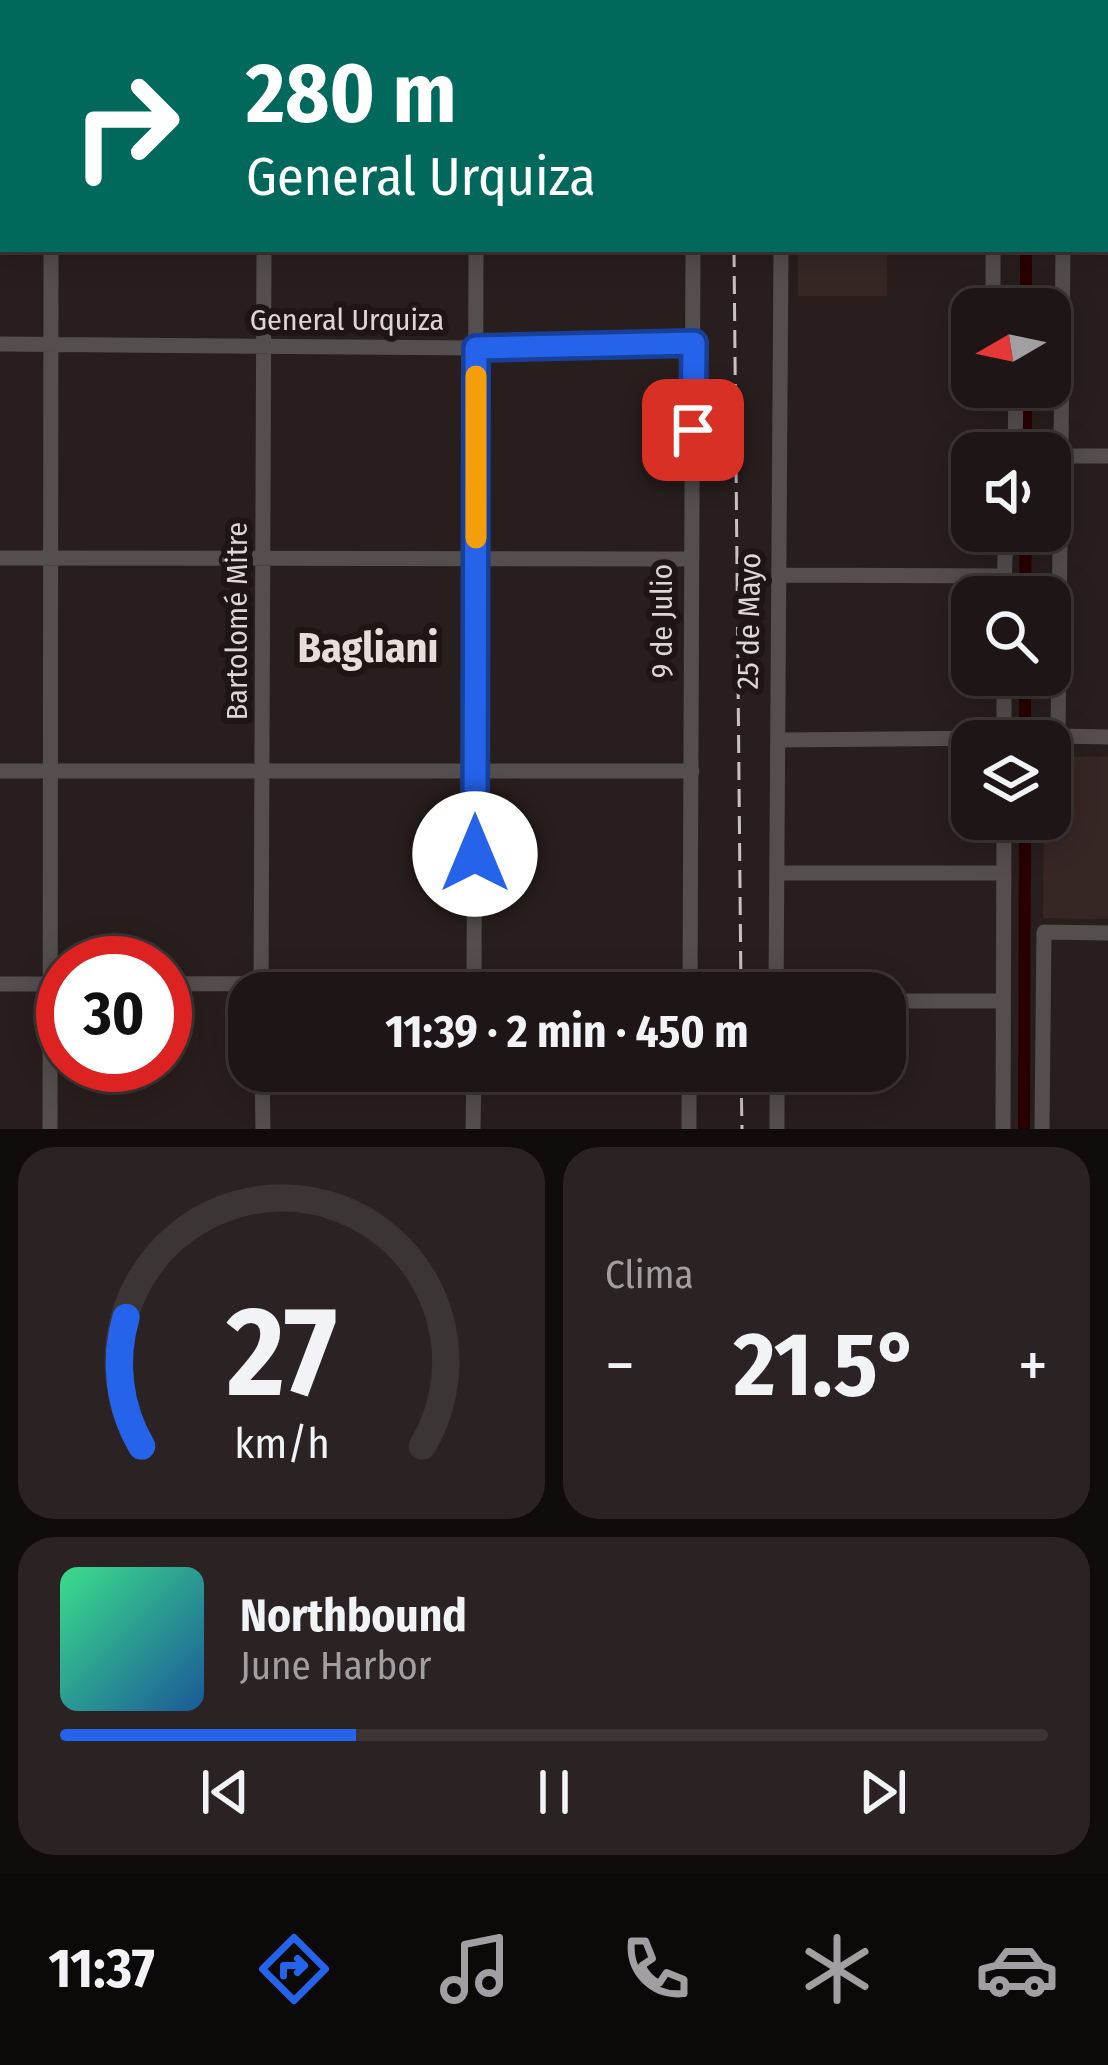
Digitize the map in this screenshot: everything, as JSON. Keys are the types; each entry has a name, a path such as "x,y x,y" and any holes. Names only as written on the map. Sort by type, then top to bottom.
{"street":[{"path":"52,252 50,771 55,936"},
{"name":"Bartolomé Mitre","path":"261,972 264,252"},
{"path":"474,972 476,252"},
{"name":"9 de Julio","path":"690,972 694,252"},
{"name":"25 de Mayo","path":"776,972 781,252"},
{"path":"993,252 993,288"},
{"path":"1062,432 1063,252"},
{"name":"General Urquiza","path":"0,344 476,348 694,343"},
{"path":"1071,456 1108,456"},
{"path":"780,574 1004,576 1007,552"},
{"path":"1061,552 1058,736 1108,736"},
{"path":"0,558 692,560"},
{"path":"778,740 951,739"},
{"path":"0,771 692,771"},
{"path":"1003,1129 1004,840"},
{"path":"778,873 1004,873"},
{"path":"1042,1129 1044,932 1108,932"},
{"path":"0,984 36,984"},
{"path":"192,986 228,988"},
{"path":"906,1001 1003,1001"},
{"path":"50,1129 52,1092"},
{"path":"262,1092 263,1129"},
{"path":"473,1129 474,1092"},
{"path":"689,1092 689,1129"},
{"path":"777,1092 778,1129"}],"shaded area":[{"path":"798,252 887,252 887,296 798,296"},
{"path":"1071,756 1108,757 1108,919 1043,918 1044,840 1071,840"}],"waterway":[{"path":"1026,252 1026,288"},
{"path":"1026,408 1026,432"},
{"path":"1025,576 1026,552"},
{"path":"1025,696 1025,720"},
{"path":"1024,1129 1025,840"}],"railway":[{"path":"734,252 741,972"},
{"path":"741,1092 742,1129"}],"slow traffic":[{"path":"476,376 476,538"}],"district":[{"name":"Bagliani","path":"368,648"}],"route":[{"path":"475,854 476,348 694,343 693,430"}]}
